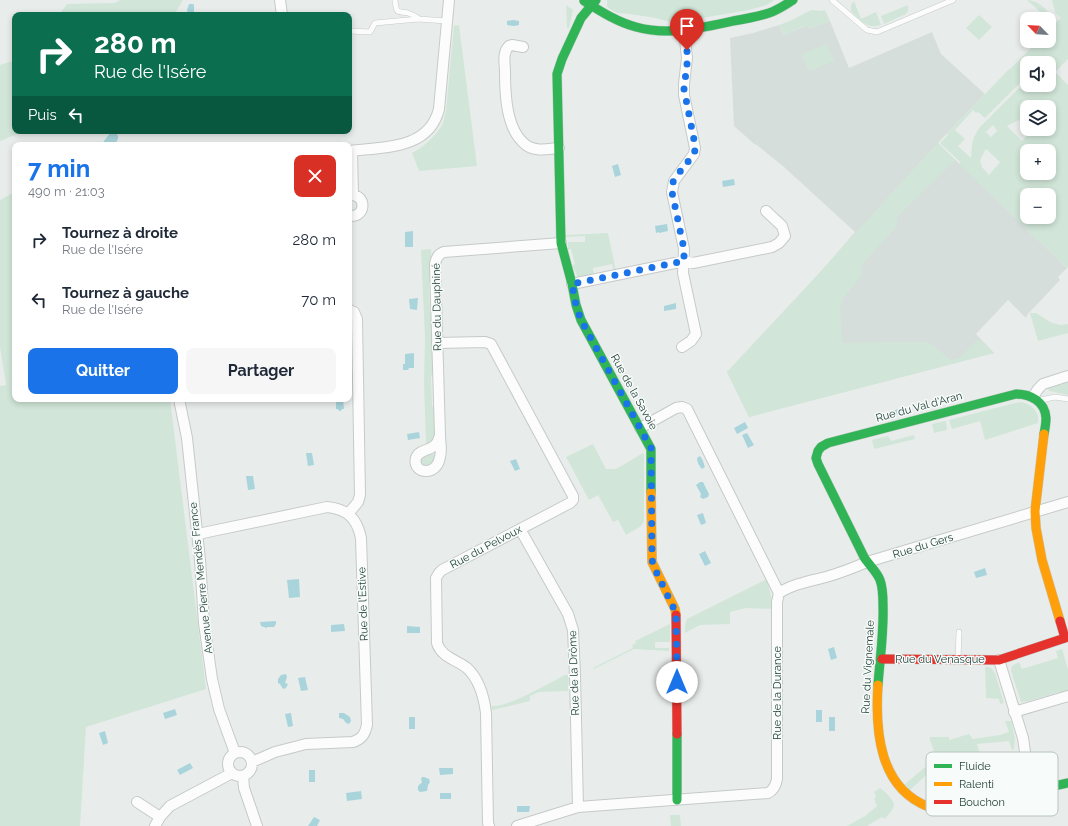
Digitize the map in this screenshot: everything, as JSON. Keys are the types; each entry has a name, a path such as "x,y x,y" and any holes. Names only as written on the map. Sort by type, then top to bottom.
{"street":[{"path":"280,0 282,12"},
{"path":"352,151 404,144 418,138 431,126 439,109 449,0"},
{"path":"583,0 594,3 609,16 626,24 645,29 662,30 684,30 750,18 774,11 793,0"},
{"name":"Rue de la Savoie","path":"594,3 581,18 558,68 556,79 561,242 581,320 651,448 652,562 675,609 677,618 677,800"},
{"path":"682,347 691,341 696,334 683,273 684,249 672,192 675,178 694,154 695,148 684,89 687,58 684,30"},
{"path":"523,47 512,45 509,46 505,52 506,97 510,118 517,134 525,144 536,149 559,148"},
{"path":"352,195 362,201 362,209 356,215 352,216"},
{"path":"572,284 684,261 693,263 772,247 779,243 785,236 782,226 766,211"},
{"name":"Rue du Dauphiné","path":"440,435 435,264 438,255 444,252 561,242"},
{"path":"198,534 327,507 348,514 358,502 360,495 353,379 357,319 354,312 352,311"},
{"name":"Rue du Pelvoux","path":"437,343 485,342 491,344 572,493 573,500 570,503 442,570 436,581 437,643 439,648 445,655 469,670 475,678 484,700 486,713 489,826"},
{"path":"1036,511 1046,418 1044,408 1036,399 1038,389 1043,384 1068,376"},
{"name":"Rue du Val d'Aran","path":"867,562 816,461 816,454 820,447 828,443 1016,394 1027,395 1036,399"},
{"name":"Avenue Pierre Mendès France","path":"181,402 187,438 198,534 204,622 212,680 220,710 235,753"},
{"path":"640,428 676,408 682,407 687,409 779,593"},
{"name":"Rue du Gers","path":"779,593 789,587 847,571 867,562 945,540 1068,502"},
{"name":"Rue du Venasque","path":"882,659 999,660 1066,643 1042,564 1036,511"},
{"name":"Rue de l'Estive","path":"252,762 275,752 301,745 312,743 353,742 359,740 365,733 367,725 361,538 356,523 348,514"},
{"name":"Rue de la Drôme","path":"520,529 568,614 573,630 578,807"},
{"name":"Rue du Vignemale","path":"867,562 880,578 884,606 882,659 878,682 877,701 877,718 884,758 893,779 906,795 926,805"},
{"name":"Rue de la Durance","path":"516,826 578,807 768,793 772,791 776,785 777,779 777,602 779,593"},
{"name":"Rue du Venasque","path":"999,660 1022,738 1024,752"},
{"path":"1014,712 1068,696"},
{"path":"235,753 245,753 252,762 251,769 246,775 239,776 229,770 229,759 235,753"},
{"path":"137,802 158,821 170,806 232,773"},
{"path":"242,776 244,788 258,826"},
{"name":"Rue du Vignemale","path":"1058,786 1068,784"}],"lane":[{"path":"832,0 867,30 877,32 953,0"},
{"path":"395,1 398,12 409,13 418,19"},
{"path":"352,31 370,32 375,23 418,19 447,21"},
{"path":"1036,399 1055,397 1068,398"},
{"path":"958,660 959,632"}],"shaded area":[{"path":"830,21 849,68 932,32 941,54 985,94 938,143 1067,268 1058,277 1060,280 1027,315 1026,318 1008,300 976,334 994,353 749,417 727,372 825,267 855,232 784,167 734,126 730,38 779,25 783,35 808,25 809,29"}],"green space":[{"path":"120,0 183,0 176,12 61,12 67,4 115,3"},
{"path":"607,0 774,0 767,5 749,10 673,23 656,18 617,13 607,6"},
{"path":"1027,0 1041,5 1047,12 1040,12"},
{"path":"1052,0 1068,0 1068,59 1056,71 1056,56 1023,56 1031,48 1056,48 1056,23 1061,18 1055,12"},
{"path":"854,1 861,19 876,12 881,25 872,26 861,21 851,11 851,5"},
{"path":"566,5 573,10 569,28 567,28"},
{"path":"908,5 908,11 906,14 884,24 881,16"},
{"path":"812,10 825,10 830,21 809,29 807,25 783,35 779,25"},
{"path":"979,15 992,27 979,40 966,28"},
{"path":"459,25 477,166 419,171 412,153 430,140 443,123 446,110 454,26"},
{"path":"827,44 834,61 809,71 802,54"},
{"path":"1020,59 1020,83 985,118 973,110 955,130 965,139 958,146 971,158 972,144 979,128 1019,88 1020,92 1056,92 1056,73 1068,85 1067,268 1021,224 1056,224 1056,188 1020,188 1020,223 959,164 960,162 940,143","holes":["993,125 997,131 991,137 985,133","986,149 1000,162 989,175 982,167 980,160"]},
{"path":"12,61 12,134 18,134 0,141 0,65"},
{"path":"938,143 955,160 898,216 896,227 862,264 861,276 843,298 840,308 842,343 924,342 931,344 951,360 960,358 978,339 994,353 749,417 727,372"},
{"path":"12,194 12,402 170,402 206,689 86,727 80,826 0,826 0,386 6,385 0,347 0,200"},
{"path":"608,233 616,271 614,272 612,264 593,268 594,276 578,278 572,265 575,264 571,249 568,250 568,242 585,242 585,236 566,237 566,235"},
{"path":"431,249 432,280 429,282 430,313 433,315 434,373 431,376 432,406 435,408 436,436 434,436 432,441 426,444 424,382 425,338 421,250"},
{"path":"1030,313 1036,313 1052,323 1061,325 1068,324 1068,333 1038,341"},
{"path":"352,356 354,357 354,365 352,367"},
{"path":"1068,379 1068,395 1049,391 1049,386"},
{"path":"1022,402 1029,405 1036,412 1038,416 1038,423 985,440 980,421 952,429 949,420 1015,403"},
{"path":"946,421 947,430 934,433 932,424"},
{"path":"914,435 915,439 874,449 872,440 888,436 891,441"},
{"path":"593,444 606,469 616,469 643,453 644,454 644,522 641,526 626,535 618,520 613,522 598,495 589,500 566,457"},
{"path":"427,454 437,456 436,460 428,468 421,466 420,459 422,456"},
{"path":"767,579 773,609 746,608 730,612 730,624 700,625 685,633 687,619"},
{"path":"670,624 670,642 655,642 655,648 669,648 669,651 634,649 594,669 593,668 633,648 632,645 636,643 635,641"},
{"path":"1062,649 1068,669 1068,692 1060,694 1059,692 1021,702 1011,671 1012,666 1019,662 1022,669 1058,658 1056,651"},
{"path":"985,667 990,667 995,673 1004,703 1000,704 999,699 986,698"},
{"path":"565,675 569,675 568,691 539,692 530,696 530,701 492,710 492,706 499,706 517,699"},
{"path":"1005,721 1011,721 1015,738 1014,749 1012,750 1009,741 977,744 979,752 934,752 930,740 930,737 949,737 949,740 969,734 973,739 1000,735 1009,732"},
{"path":"926,766 926,775 910,790 905,784"},
{"path":"880,788 889,796 894,805 885,819 882,817 867,826 847,826 865,816 877,806 874,799 876,797 874,792"},
{"path":"670,815 680,815 681,826 671,826"}],"water":[{"path":"189,4 194,5 194,12 187,12"},
{"path":"507,21 519,21 519,25 507,25"},
{"path":"117,134 118,138 116,142 104,142 109,135"},
{"path":"618,164 621,175 615,177 612,166"},
{"path":"734,179 735,185 723,187 722,181"},
{"path":"667,224 668,231 656,233 655,226"},
{"path":"413,231 413,247 405,247 405,232"},
{"path":"418,298 417,310 410,309 409,299"},
{"path":"676,303 676,309 664,311 664,306"},
{"path":"414,353 414,368 403,370 403,364 405,364 405,354"},
{"path":"336,402 343,402 344,409 340,411 336,409"},
{"path":"899,409 900,414 889,417 888,412"},
{"path":"745,422 748,428 737,434 734,428"},
{"path":"419,432 420,438 408,440 407,434"},
{"path":"747,433 754,445 748,448 742,435"},
{"path":"306,453 312,453 314,465 308,466"},
{"path":"700,456 705,467 702,469 698,464 697,459"},
{"path":"516,459 520,469 515,471 510,461"},
{"path":"246,476 253,476 255,489 248,490"},
{"path":"703,482 709,494 708,497 703,499 700,497 701,494 696,485"},
{"path":"703,513 706,523 701,525 697,515"},
{"path":"705,551 711,563 705,566 699,554"},
{"path":"985,568 987,575 976,578 974,572"},
{"path":"299,579 300,597 289,598 287,580"},
{"path":"276,621 274,627 267,628 261,626 260,622"},
{"path":"344,624 345,631 331,632 331,625"},
{"path":"407,626 420,627 420,633 407,633"},
{"path":"834,647 837,658 831,660 828,649"},
{"path":"286,674 287,677 285,683 288,684 286,688 283,689 278,683 278,679 281,675"},
{"path":"305,677 308,690 301,691 298,678"},
{"path":"175,709 177,715 165,719 163,713"},
{"path":"816,710 822,710 822,722 816,722"},
{"path":"291,713 293,726 288,727 285,714"},
{"path":"339,713 344,713 350,717 351,721 349,724 343,719 339,718"},
{"path":"409,717 415,717 415,729 409,729"},
{"path":"829,717 835,717 835,731 829,731"},
{"path":"105,731 108,743 103,745 99,733"},
{"path":"190,763 193,768 180,775 177,770"},
{"path":"439,768 453,768 453,774 440,775"},
{"path":"309,770 315,770 315,782 309,782"},
{"path":"422,777 429,779 430,782 427,791 420,792 418,787 422,782"},
{"path":"361,791 362,799 347,801 346,793"},
{"path":"440,793 451,793 451,799 440,799"},
{"path":"517,806 530,806 529,812 517,812"},
{"path":"314,817 320,820 317,826 308,826"}],"traffic: fast":[{"path":"596,0 581,18 562,59 557,74 561,243 581,320 651,449 651,492"},
{"path":"584,1 609,16 629,25 648,30 672,31 697,28 760,16 769,13 793,0"},
{"path":"878,685 883,625 883,596 881,583 879,577 864,557 818,464 816,458 818,451 821,447 828,443 1016,394 1031,397 1043,407 1046,418 1044,434"},
{"path":"677,734 677,800"},
{"path":"1058,785 1068,783"}],"traffic: slow":[{"path":"1044,434 1035,511 1036,528 1042,560 1060,621"},
{"path":"651,492 652,562 675,609 676,615"},
{"path":"878,685 877,703 880,739 890,772 900,786 912,798 926,805"}],"traffic: jam":[{"path":"676,615 677,734"},
{"path":"882,659 999,660 1065,638 1060,621"}],"route":[{"path":"677,682 676,613 653,565 652,559 651,448 581,320 576,305 572,284 684,261 684,249 672,188 675,178 694,154 695,150 684,95 687,50"}]}
